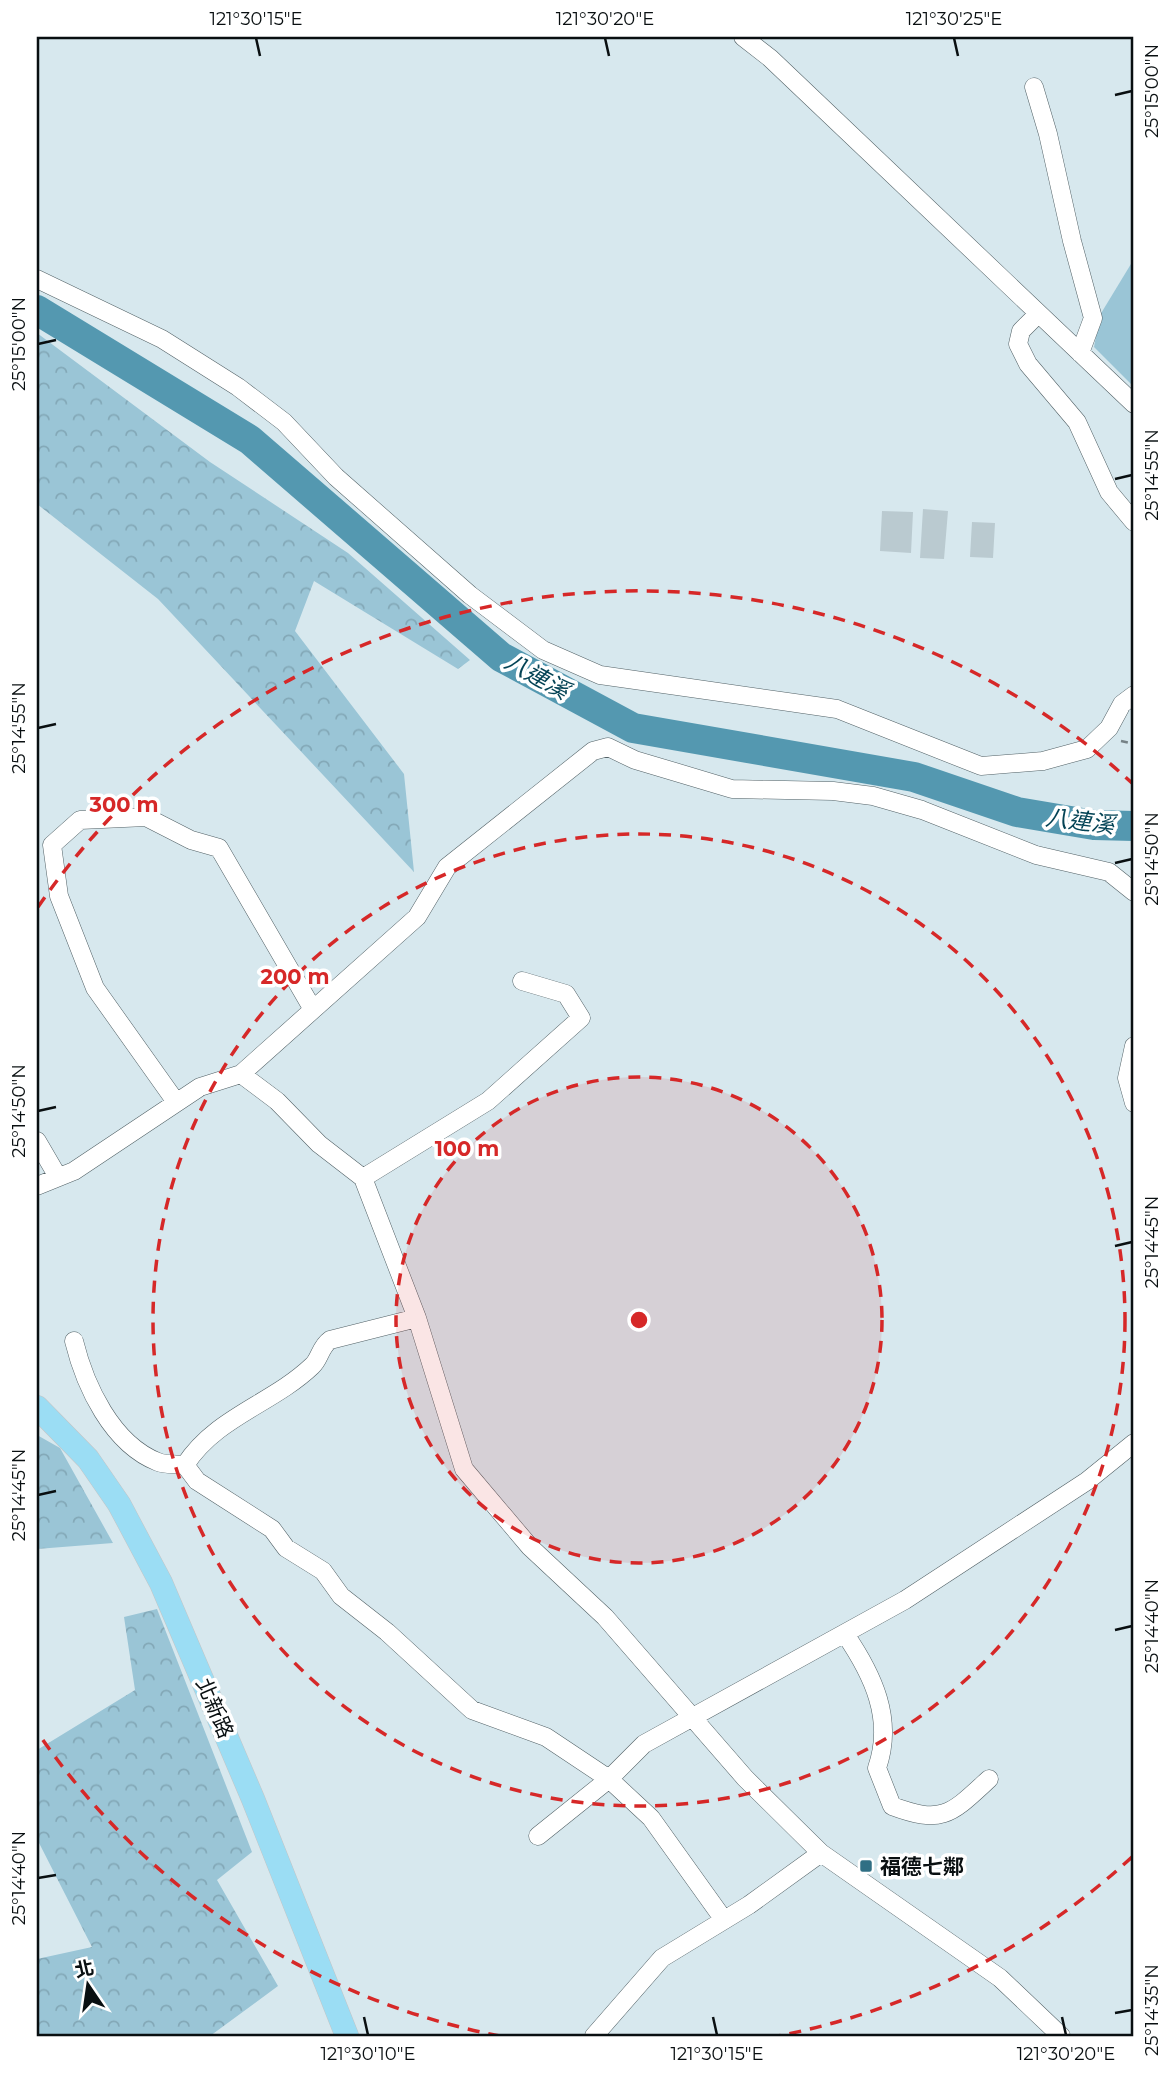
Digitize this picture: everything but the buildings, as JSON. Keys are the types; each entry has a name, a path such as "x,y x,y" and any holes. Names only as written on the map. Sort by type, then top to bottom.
{"main road":[{"name":"北新路","path":"37,1407 88,1459 119,1504 161,1583 253,1799 347,2036"}],"street":[{"path":"743,37 770,58 1134,404"},
{"path":"1034,87 1093,318 1080,353"},
{"path":"37,279 162,339 238,387 284,422 337,477 470,595 543,650 600,675 837,709 981,766 1044,761 1087,750 1109,728 1122,704 1134,695"},
{"path":"1038,314 1021,331 1018,344 1028,364 1077,422 1109,492 1134,522"},
{"path":"37,1186 74,1171 200,1087 242,1074 312,1008 417,917 447,867 593,751 608,747 635,760 732,789 833,791 873,796 922,810 1036,855 1108,872 1134,892"},
{"path":"176,1102 95,988 59,896 52,845 80,820 146,817 191,840 219,848 312,1008"},
{"path":"363,1178 488,1101 581,1018 566,994 522,981"},
{"path":"1134,1046 1127,1079 1134,1103"},
{"path":"242,1074 277,1101 319,1144 363,1178 417,1318 464,1469 530,1547 605,1617 745,1779 821,1853 1000,1978 1061,2036"},
{"path":"37,1141 58,1177"},
{"path":"185,1465 199,1444 314,1365 324,1344 330,1340 417,1318"},
{"path":"74,1341 79,1360 97,1401 122,1437 159,1462 185,1465 197,1481 272,1529 286,1548 323,1572 341,1597 387,1632 472,1710 546,1737 609,1779 651,1818 724,1920"},
{"path":"538,1836 609,1779 644,1744 810,1650 845,1634 905,1600 1087,1481 1134,1443"},
{"path":"845,1634 866,1664 884,1716 884,1747 877,1768 892,1806 920,1817 937,1817 953,1812 989,1779"},
{"path":"594,2036 662,1958 724,1920 821,1853"}],"green space":[{"path":"1134,259 1134,387 1094,347 1100,315"},
{"path":"37,333 210,462 348,553 470,660 458,669 314,581 295,631 404,774 414,872 158,599 37,504"},
{"path":"37,1435 60,1448 113,1543 37,1549"},
{"path":"157,1609 252,1852 217,1880 278,1986 210,2036 37,2036 37,1959 92,1947 37,1839 37,1750 135,1690 124,1617"}],"waterway":[{"name":"八連溪","path":"37,310 250,440 501,657 633,728 914,777 1017,812 1094,825 1134,826"}],"place":[{"name":"福德七鄰","path":"866,1866"}]}
